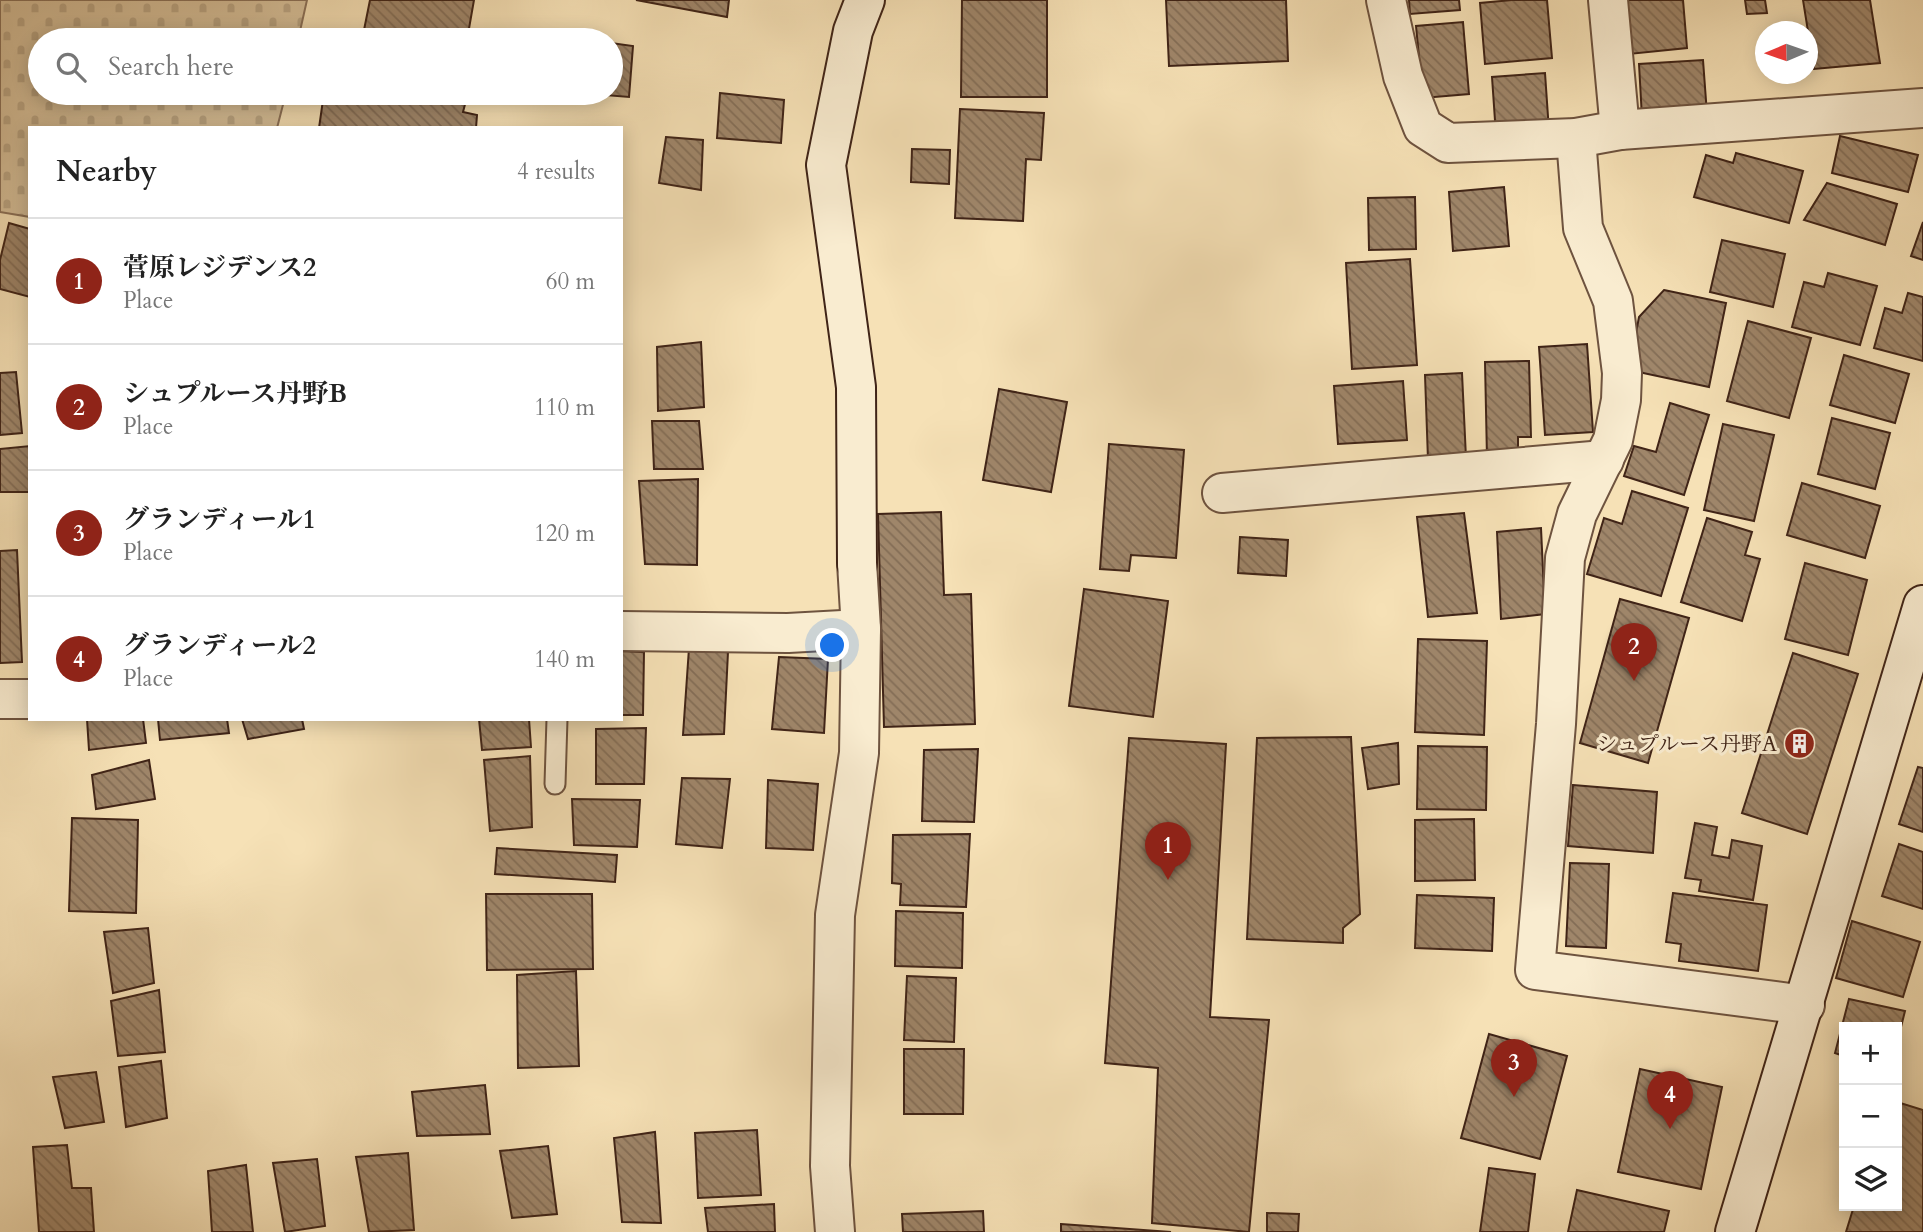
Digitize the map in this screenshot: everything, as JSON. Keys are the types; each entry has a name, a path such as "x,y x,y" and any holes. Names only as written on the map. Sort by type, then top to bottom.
{"street":[{"path":"835,1232 830,1166 835,915 859,753 861,629 856,564 856,387 826,164 853,31 864,0"},
{"path":"1386,0 1403,76 1423,127 1448,144 1576,138 1620,130 1923,108"},
{"path":"1608,0 1620,130"},
{"path":"1576,138 1583,228 1613,301 1622,373 1621,400 1613,440 1577,514 1565,558 1556,724 1535,971 1805,1004"},
{"path":"1222,493 1604,460"},
{"path":"1735,1232 1923,605"},
{"path":"623,631 788,633 861,629"},
{"path":"0,699 28,699"}],"lane":[{"path":"555,784 557,721"}],"green space":[{"path":"0,0 307,0 301,28 28,28 28,105 283,105 278,126 28,126 28,217 0,212"}],"building":[{"path":"370,0 474,0 469,28 364,28"},
{"path":"636,0 729,0 727,17"},
{"path":"962,0 1047,0 1047,97 961,97"},
{"path":"1166,0 1286,0 1288,61 1169,66"},
{"path":"1409,0 1459,0 1460,10 1410,14"},
{"path":"1547,0 1552,58 1485,64 1480,3"},
{"path":"1623,0 1683,0 1687,48 1629,54"},
{"path":"1745,0 1765,0 1767,13 1747,14"},
{"path":"1803,0 1870,0 1880,63 1818,69 1818,21 1806,21"},
{"path":"1463,22 1469,94 1423,98 1416,26"},
{"path":"623,45 633,46 629,97 623,97"},
{"path":"1703,60 1707,114 1642,118 1639,64"},
{"path":"1545,73 1549,131 1496,135 1492,77"},
{"path":"720,93 784,100 781,143 717,138"},
{"path":"322,105 465,105 463,112 477,115 476,126 319,126"},
{"path":"960,109 1044,113 1041,160 1026,159 1023,221 955,218"},
{"path":"1840,136 1918,155 1908,192 1832,173"},
{"path":"666,137 703,140 701,190 659,183"},
{"path":"912,149 950,150 949,184 911,182"},
{"path":"1736,153 1803,171 1789,223 1694,197 1706,155 1733,163"},
{"path":"1827,183 1897,204 1885,245 1804,220"},
{"path":"1504,187 1509,246 1453,251 1449,192"},
{"path":"1415,197 1416,249 1369,250 1368,198"},
{"path":"1923,222 1923,260 1911,256"},
{"path":"9,223 28,228 28,296 0,289 0,260"},
{"path":"1722,240 1785,254 1773,307 1710,292"},
{"path":"1410,259 1417,365 1352,369 1346,263"},
{"path":"1828,273 1877,286 1860,345 1792,327 1804,282 1824,287"},
{"path":"1664,290 1726,303 1709,387 1629,370 1639,317"},
{"path":"1908,293 1923,297 1923,361 1874,348 1885,308 1902,313"},
{"path":"1748,321 1811,338 1789,418 1727,401"},
{"path":"701,342 704,407 658,411 657,347"},
{"path":"1587,344 1593,432 1545,435 1539,347"},
{"path":"1844,355 1909,374 1895,423 1830,405"},
{"path":"1529,361 1531,437 1518,437 1518,457 1487,458 1485,362"},
{"path":"16,372 22,433 0,435 0,373"},
{"path":"1462,373 1466,458 1428,460 1425,375"},
{"path":"1403,381 1407,440 1338,444 1334,386"},
{"path":"999,389 1067,402 1051,492 983,480"},
{"path":"1670,403 1709,415 1684,495 1624,476 1634,446 1656,452"},
{"path":"1832,418 1890,433 1875,489 1818,474"},
{"path":"652,421 699,421 703,469 654,469"},
{"path":"1723,424 1774,435 1754,521 1704,510"},
{"path":"1109,444 1184,450 1176,558 1131,555 1129,571 1100,569"},
{"path":"28,446 28,492 0,492 0,449"},
{"path":"698,479 697,565 645,564 639,481"},
{"path":"1802,483 1880,506 1865,558 1787,535"},
{"path":"1632,491 1688,508 1661,596 1587,574 1604,518 1622,524"},
{"path":"941,512 944,595 971,594 975,724 884,727 878,514"},
{"path":"1464,513 1477,613 1428,617 1417,517"},
{"path":"1707,518 1752,532 1745,555 1760,559 1742,621 1681,602"},
{"path":"1541,528 1545,614 1501,619 1497,532"},
{"path":"1240,537 1288,540 1286,576 1238,573"},
{"path":"17,550 22,662 0,663 0,551"},
{"path":"1805,563 1867,580 1848,655 1785,639"},
{"path":"1084,589 1168,601 1153,717 1069,706"},
{"path":"1620,599 1689,618 1648,763 1580,743"},
{"path":"1418,639 1487,641 1484,735 1415,732"},
{"path":"689,648 728,652 724,734 683,735"},
{"path":"623,651 644,652 643,715 623,715"},
{"name":"シュプルース丹野A","path":"1793,653 1858,674 1807,834 1742,813"},
{"path":"779,657 828,659 824,733 772,729"},
{"path":"87,721 143,721 146,743 89,750"},
{"path":"158,721 227,721 229,733 160,740"},
{"path":"243,721 302,721 304,729 248,739"},
{"path":"479,721 529,721 531,747 482,750"},
{"path":"646,728 644,784 596,784 596,729"},
{"path":"1351,737 1360,914 1343,928 1343,943 1247,939 1257,738"},
{"path":"1129,738 1226,744 1210,1017 1269,1020 1249,1232 1152,1223 1158,1068 1105,1063"},
{"path":"1398,743 1399,784 1368,789 1362,748"},
{"path":"1418,746 1487,747 1486,810 1417,809"},
{"path":"978,749 974,822 922,821 924,750"},
{"path":"530,756 532,827 490,831 484,760"},
{"path":"149,760 155,799 96,809 92,775"},
{"path":"1918,767 1923,768 1923,832 1899,824"},
{"path":"682,778 730,779 722,848 676,844"},
{"path":"768,780 818,784 813,850 766,848"},
{"path":"1573,785 1657,792 1653,853 1568,846"},
{"path":"572,799 640,800 637,847 574,845"},
{"path":"72,818 138,820 136,913 69,911"},
{"path":"1474,819 1475,880 1415,881 1415,820"},
{"path":"1695,823 1717,827 1712,855 1729,858 1732,840 1762,846 1753,900 1699,891 1701,880 1685,878"},
{"path":"970,834 966,907 900,905 901,884 892,883 893,835"},
{"path":"1899,844 1923,852 1923,909 1882,896"},
{"path":"497,848 617,855 615,882 495,874"},
{"path":"1570,863 1609,864 1606,948 1566,946"},
{"path":"1673,893 1767,905 1758,971 1679,961 1681,944 1666,942"},
{"path":"486,894 592,894 593,969 487,970"},
{"path":"1417,895 1494,898 1492,951 1415,948"},
{"path":"896,911 963,913 962,968 895,966"},
{"path":"1852,921 1920,942 1903,997 1836,978"},
{"path":"148,928 154,983 113,993 104,932"},
{"path":"576,971 579,1066 518,1068 517,975"},
{"path":"907,976 956,978 954,1042 904,1040"},
{"path":"159,990 165,1052 118,1056 111,1001"},
{"path":"1849,999 1905,1011 1902,1023 1843,1022"},
{"path":"1489,1034 1567,1056 1540,1159 1461,1138"},
{"path":"1839,1038 1839,1054 1835,1053"},
{"path":"904,1049 964,1049 963,1114 904,1114"},
{"path":"161,1061 167,1118 126,1127 119,1067"},
{"path":"1640,1069 1722,1087 1701,1189 1618,1172"},
{"path":"96,1072 104,1122 65,1128 53,1077"},
{"path":"485,1085 490,1134 417,1136 412,1092"},
{"path":"1902,1104 1923,1110 1923,1232 1846,1232 1852,1211 1902,1211"},
{"path":"757,1130 761,1195 698,1198 695,1133"},
{"path":"655,1132 661,1223 622,1222 614,1138"},
{"path":"67,1145 72,1188 91,1188 94,1232 39,1232 33,1147"},
{"path":"548,1146 557,1214 512,1218 500,1151"},
{"path":"408,1153 414,1230 369,1232 356,1157"},
{"path":"317,1159 325,1226 285,1232 273,1163"},
{"path":"246,1165 253,1232 212,1232 208,1171"},
{"path":"1489,1168 1535,1174 1528,1232 1480,1232"},
{"path":"1577,1190 1669,1211 1664,1232 1568,1232"},
{"path":"774,1204 775,1232 708,1232 705,1208"},
{"path":"983,1211 984,1232 903,1232 902,1214"},
{"path":"1267,1213 1299,1214 1298,1232 1267,1232"},
{"path":"1061,1224 1171,1232 1061,1232"}],"place":[{"name":"シュプルース丹野B","path":"1634,681"},
{"name":"シュプルース丹野A","path":"1800,744"},
{"name":"菅原レジデンス2","path":"1168,880"},
{"name":"グランディール1","path":"1514,1097"},
{"name":"グランディール2","path":"1670,1129"}]}
